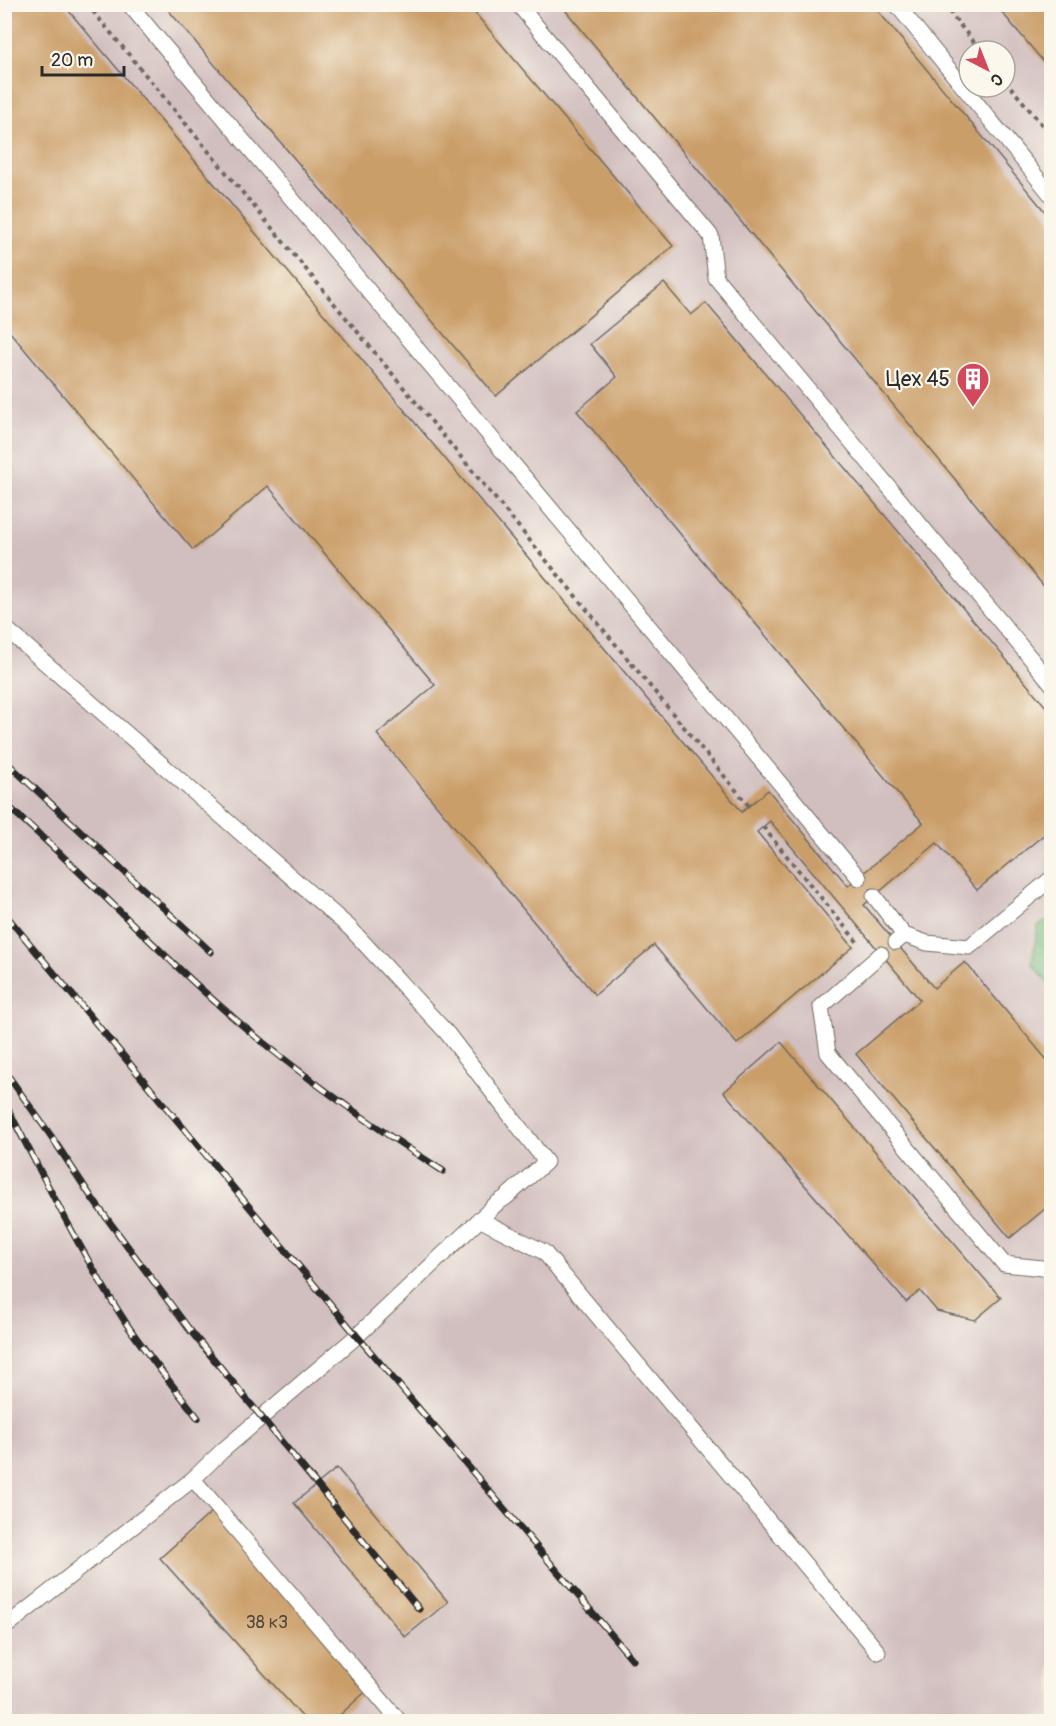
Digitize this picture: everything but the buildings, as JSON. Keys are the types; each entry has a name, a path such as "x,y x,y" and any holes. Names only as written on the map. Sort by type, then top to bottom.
{"lane":[{"path":"129,4 859,878"},
{"path":"518,4 711,236 716,278 1052,684"},
{"path":"896,4 1052,196"},
{"path":"4,627 350,928 447,1033 546,1162 480,1219 357,1336 222,1451 194,1479 4,1628"},
{"path":"874,896 900,938 969,947 1052,878"},
{"path":"877,957 820,1007 828,1053 1004,1264 1052,1269"},
{"path":"480,1219 544,1252 878,1652"},
{"path":"194,1479 400,1722"}],"path":[{"path":"87,4 749,806"},
{"path":"943,4 971,39"},
{"path":"1017,95 1052,137"},
{"path":"763,826 877,957"}],"shaded area":[{"path":"5,5 1051,5 1051,1721 5,1722"}],"green space":[{"path":"1051,919 1051,987 1032,963 1038,926"}],"railway":[{"path":"4,760 211,952"},
{"path":"4,803 246,1029 328,1093 443,1171"},
{"path":"4,913 357,1336 633,1660"},
{"path":"4,1070 94,1201 189,1329 419,1609"},
{"path":"4,1102 109,1296 143,1347 198,1418"}],"place":[{"name":"Цех 45","path":"973,408"}]}
